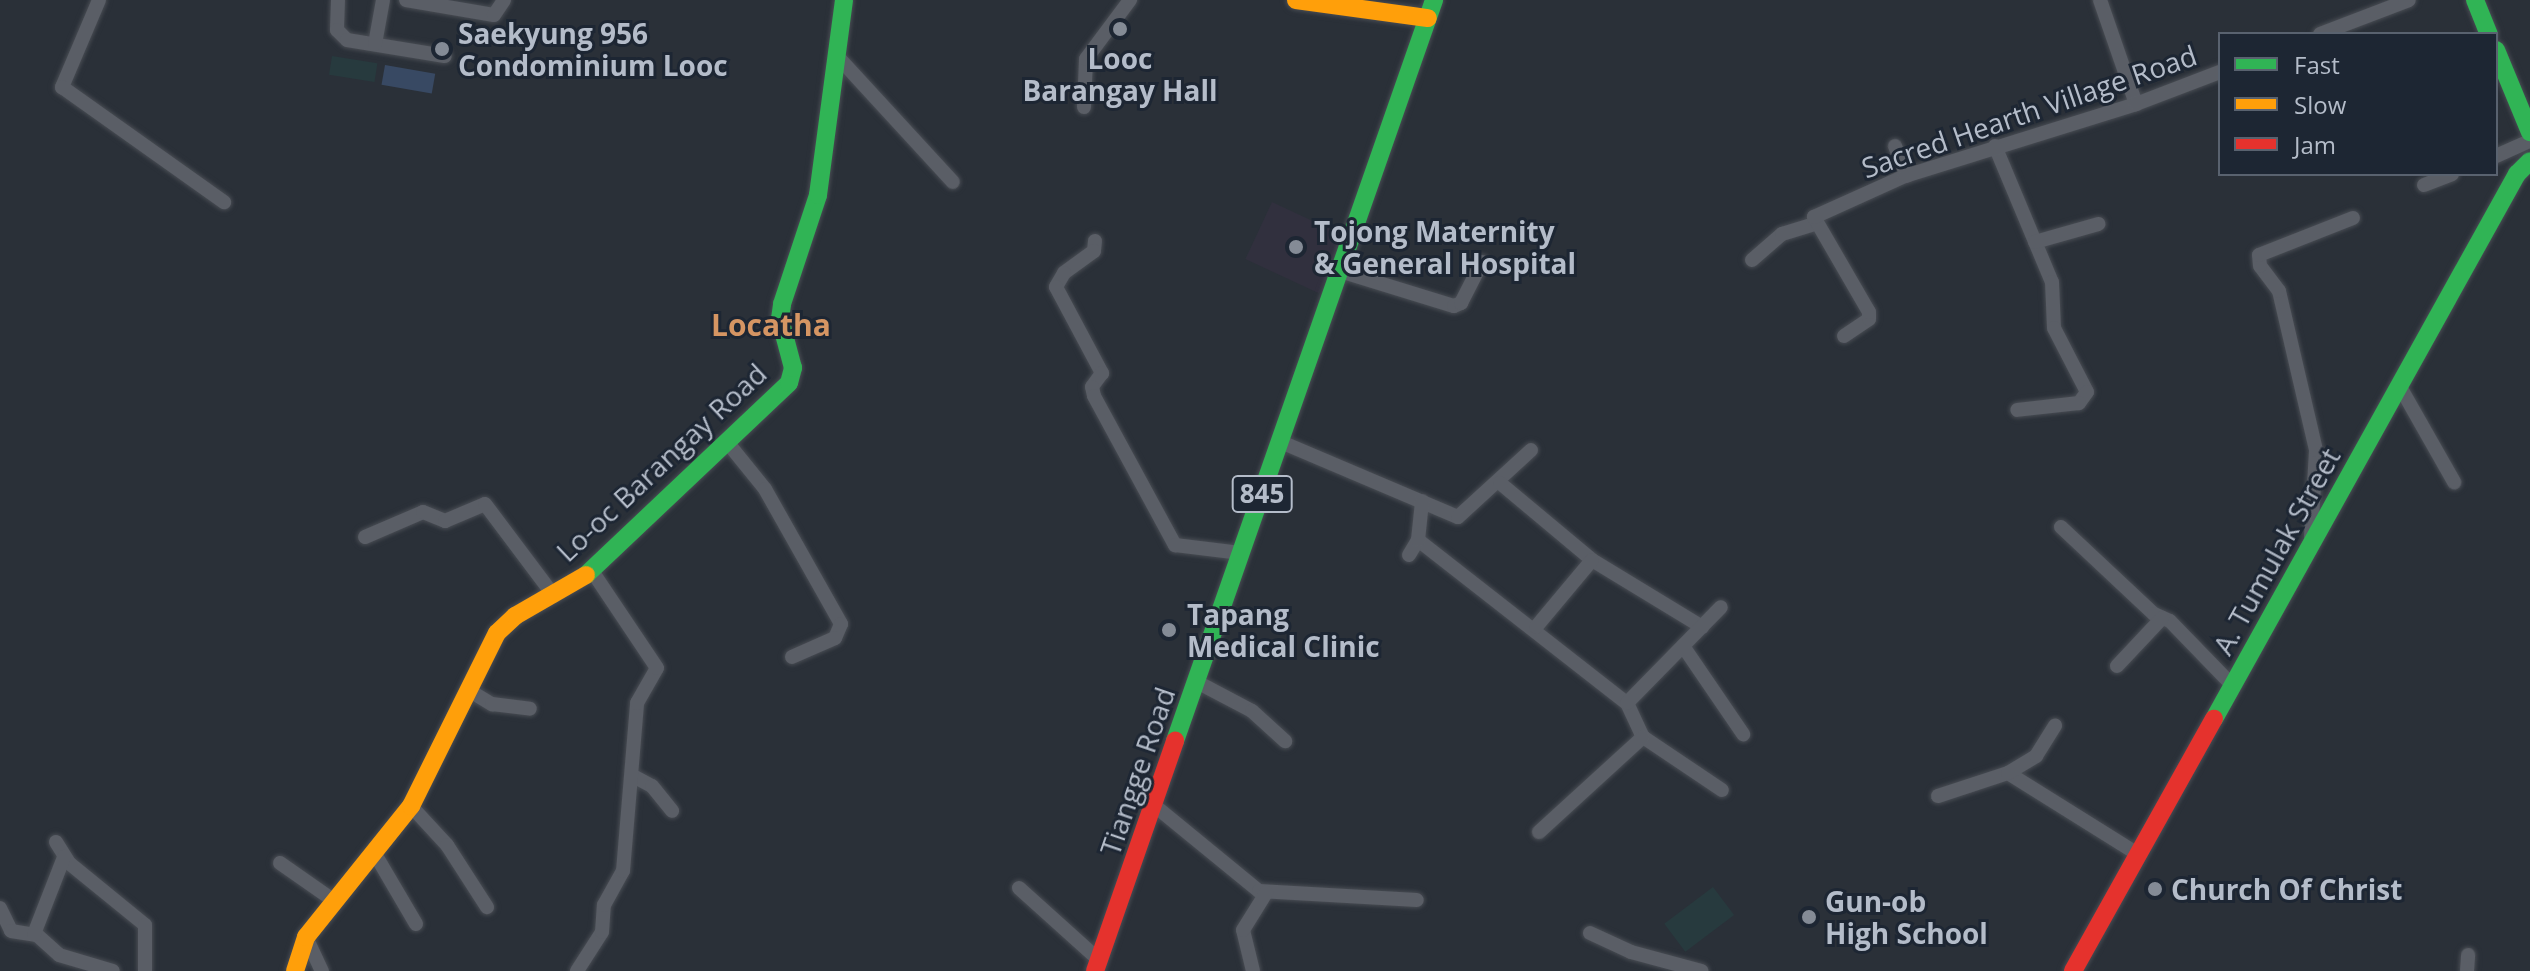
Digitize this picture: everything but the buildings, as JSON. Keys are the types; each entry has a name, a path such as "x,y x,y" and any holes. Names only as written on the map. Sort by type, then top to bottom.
{"street":[{"path":"99,0 62,87 224,202"},
{"path":"338,0 341,36 445,56"},
{"path":"375,44 383,0"},
{"path":"406,0 464,5 494,15 504,0"},
{"name":"Lo-oc Barangay Road","path":"295,971 306,937 411,806 506,622 592,571 791,377 782,304 818,195 844,0"},
{"path":"1084,107 1086,59 1130,0"},
{"path":"1296,0 1431,9"},
{"path":"2100,0 2136,104"},
{"path":"2325,32 2409,0"},
{"path":"2475,0 2488,32"},
{"name":"Tiangge Road","path":"1097,965 1431,9"},
{"path":"2498,55 2530,132"},
{"path":"837,56 953,182"},
{"name":"Sacred Hearth Village Road","path":"1752,260 1782,234 1814,224 1821,213 1907,176 2136,104 2218,73"},
{"path":"2498,155 2530,141"},
{"path":"1895,146 1907,176"},
{"path":"1995,146 2052,282 2054,328 2086,398 2017,410"},
{"name":"A. Tumulak Street","path":"2073,971 2136,853 2308,557 2399,385 2517,174 2530,161"},
{"path":"2424,185 2447,176"},
{"path":"2308,557 2318,458 2279,291 2260,266 2259,255 2353,218"},
{"path":"1814,224 1869,312 1869,319 1844,336"},
{"path":"2035,242 2098,224"},
{"path":"1095,241 1094,251 1064,273 1056,287 1102,373 1092,387 1094,396 1175,545 1241,553"},
{"path":"1340,271 1454,306 1461,303 1482,262"},
{"path":"2399,385 2454,482"},
{"path":"727,442 765,489 841,624 835,638 792,657"},
{"path":"1281,442 1463,517 1531,450"},
{"path":"1500,483 1592,560 1702,627"},
{"path":"1409,555 1418,540 1422,501"},
{"path":"365,537 423,512 445,521 485,504 554,596"},
{"path":"2061,527 2233,686"},
{"path":"1418,540 1536,627 1627,703 1643,737 1722,790"},
{"path":"1536,627 1592,560"},
{"path":"577,971 602,932 604,905 623,871 637,703 657,668 592,571"},
{"path":"1627,703 1721,607"},
{"path":"2117,666 2162,618"},
{"path":"1683,646 1743,734"},
{"path":"1197,682 1252,711 1285,741"},
{"path":"470,691 492,704 530,709"},
{"path":"1938,796 2008,773 2036,756 2055,726"},
{"path":"1539,832 1643,737"},
{"path":"2008,773 2136,853"},
{"path":"633,776 652,786 672,811"},
{"path":"411,806 447,845 487,907"},
{"path":"1155,806 1266,893 1417,900"},
{"path":"56,842 64,857 145,925 145,971"},
{"path":"375,854 416,924"},
{"path":"34,934 64,857"},
{"path":"280,863 333,900"},
{"path":"1019,888 1097,965"},
{"path":"1253,971 1243,930 1266,893"},
{"path":"0,908 11,931 34,934 59,955 113,971"},
{"path":"1590,933 1631,952 1702,971"},
{"path":"306,937 322,971"},
{"path":"2467,971 2468,955"}],"shaded area":[{"name":"Tojong Maternity & General Hospital","path":"1272,202 1345,236 1319,293 1245,259"}],"green space":[{"path":"332,56 377,63 374,82 329,75"},
{"path":"1713,887 1734,915 1685,952 1664,924"}],"water":[{"path":"385,65 435,74 432,94 382,85"}],"traffic: fast":[{"path":"586,575 789,383 793,368 780,319 782,304 818,195 844,0"},
{"path":"1175,741 1434,0"},
{"path":"2475,0 2488,32"},
{"path":"2498,55 2530,132"},
{"path":"2214,719 2517,174 2530,161"}],"traffic: slow":[{"path":"1296,0 1428,18"},
{"path":"295,971 306,937 411,806 497,633 515,616 586,575"}],"traffic: jam":[{"path":"2073,971 2214,719"},
{"path":"1095,971 1175,741"}],"place":[{"name":"Looc Barangay Hall","path":"1120,29"},
{"name":"Saekyung 956 Condominium Looc","path":"442,49"},
{"name":"Tojong Maternity & General Hospital","path":"1296,247"},
{"name":"Tapang Medical Clinic","path":"1169,630"},
{"name":"Church Of Christ","path":"2155,889"},
{"name":"Gun-ob High School","path":"1809,917"}],"district":[{"name":"Locatha","path":"771,325"}]}
